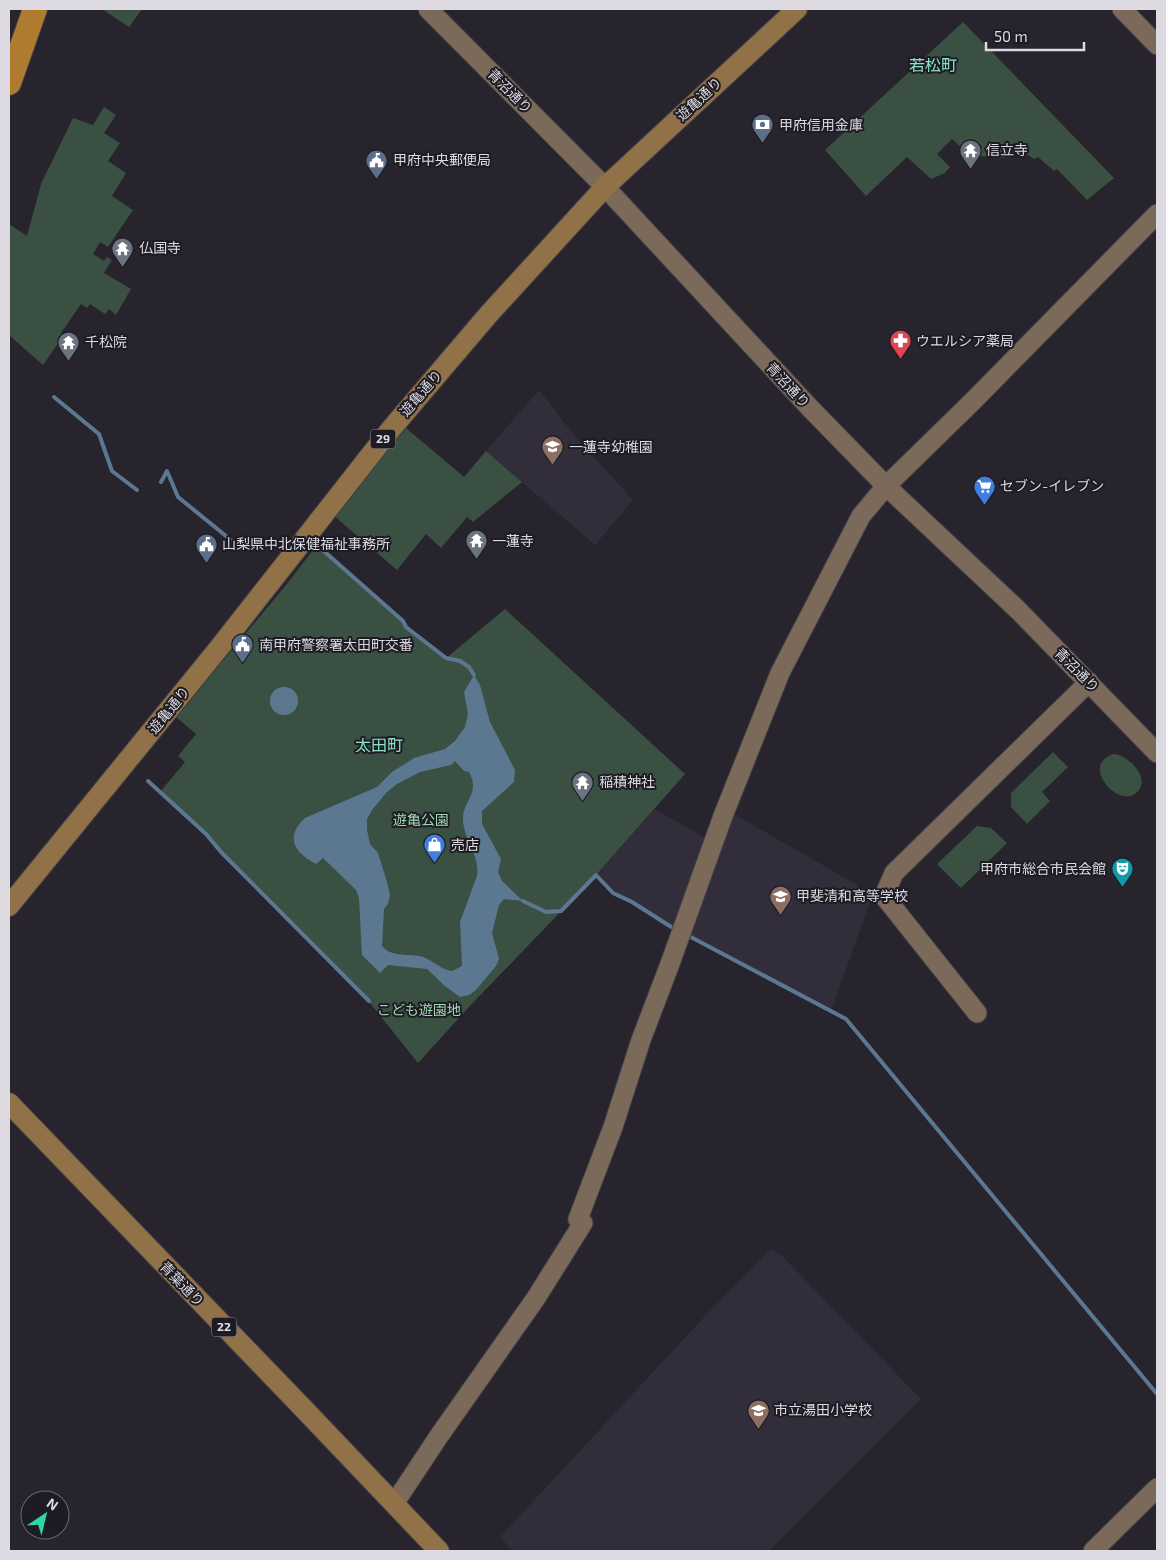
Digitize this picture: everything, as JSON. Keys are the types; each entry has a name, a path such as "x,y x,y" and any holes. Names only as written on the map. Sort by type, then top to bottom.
{"highway":[{"path":"9,83 35,9"}],"main road":[{"name":"遊亀通り","path":"9,906 219,648 391,429 488,315 605,187 797,9"},
{"name":"青葉通り","path":"9,1103 438,1551"}],"street":[{"name":"青沼通り","path":"428,9 605,187 810,408 886,486 1018,610 1157,753"},
{"path":"1122,9 1157,45"},
{"path":"394,1504 439,1436 536,1298 583,1223 578,1219 613,1127 641,1040 722,816 780,673 862,516 886,486 973,402 1157,214"},
{"path":"977,1013 884,896 894,873 1089,682"},
{"path":"1093,1551 1157,1488"}],"shaded area":[{"name":"一蓮寺幼稚園","path":"539,390 575,436 633,500 595,545 486,451"},
{"path":"655,809 709,840 674,929 632,902 613,893 596,875"},
{"name":"甲斐清和高等学校","path":"732,813 873,894 831,1011 687,936"},
{"path":"771,1249 781,1255 921,1399 769,1551 513,1551 500,1537 705,1316"}],"green space":[{"path":"102,9 142,9 129,27"},
{"path":"963,22 1114,178 1087,200 1057,169 1054,171 1038,157 1034,159 1015,146 1005,158 979,156 972,149 967,153 952,139 937,154 950,167 945,173 931,179 907,157 866,196 825,150"},
{"path":"104,107 116,115 104,133 120,143 108,161 126,173 112,196 133,210 108,247 100,242 93,254 104,261 107,257 112,260 104,273 131,289 116,315 109,309 105,314 90,304 87,308 81,304 61,333 64,335 43,365 9,335 9,224 27,236 41,184 73,118 93,125"},
{"path":"406,428 464,477 486,451 522,482 473,522 467,517 441,548 426,534 397,570 333,515"},
{"name":"遊亀公園","path":"317,545 403,621 406,627 446,658 505,609 685,774 596,875 468,1008 418,1063 362,993 221,852 206,834 160,792 185,762 178,756 196,734 176,717"},
{"path":"1053,752 1068,767 1042,792 1050,801 1027,824 1011,807 1011,793"},
{"path":"1114,754 1120,755 1137,769 1142,781 1141,787 1136,793 1128,796 1120,795 1105,783 1100,767 1104,759"},
{"path":"977,826 991,828 1007,843 961,888 937,864"}],"water":[{"path":"474,675 480,685 490,722 515,770 514,782 482,811 482,824 501,859 498,872 502,881 523,901 504,899 499,905 492,933 499,959 496,966 476,990 469,995 460,997 427,969 388,965 380,973 362,955 359,898 356,890 323,858 316,864 302,855 295,844 294,838 295,832 305,818 377,787 392,772 414,758 445,749 455,741 465,727 468,714 464,692","holes":["455,761 464,771 469,772 473,786 463,813 463,820 476,861 477,876 460,922 462,966 452,971 423,957 396,954 382,946 384,909 388,904 390,895 378,853 370,844 367,819 387,792 397,784 420,772 451,765"]},
{"path":"284,687 294,691 298,701 294,711 284,715 274,711 270,701 274,691"}],"waterway":[{"path":"54,397 99,434 112,471 137,490"},
{"path":"161,482 167,471 178,497 242,549"},
{"path":"317,545 403,621 406,627 446,658 460,661 469,667 474,675"},
{"path":"148,781 206,834 221,852 369,1001"},
{"path":"523,901 546,912 561,911 596,875 613,893 632,902 676,930"},
{"path":"687,935 846,1019 1157,1394"}],"place":[{"name":"甲府信用金庫","path":"763,144"},
{"name":"信立寺","path":"970,169"},
{"name":"甲府中央郵便局","path":"377,179"},
{"name":"仏国寺","path":"123,267"},
{"name":"ウエルシア薬局","path":"900,360"},
{"name":"千松院","path":"69,361"},
{"name":"一蓮寺幼稚園","path":"553,466"},
{"name":"セブン-イレブン","path":"984,505"},
{"name":"一蓮寺","path":"476,560"},
{"name":"山梨県中北保健福祉事務所","path":"206,563"},
{"name":"南甲府警察署太田町交番","path":"243,664"},
{"name":"稲積神社","path":"583,801"},
{"name":"売店","path":"435,864"},
{"name":"甲府市総合市民会館","path":"1122,888"},
{"name":"甲斐清和高等学校","path":"780,915"},
{"name":"市立湯田小学校","path":"758,1429"}],"district":[{"name":"若松町","path":"933,65"},
{"name":"太田町","path":"379,745"}],"park label":[{"name":"こども遊園地","path":"419,1010"}]}
